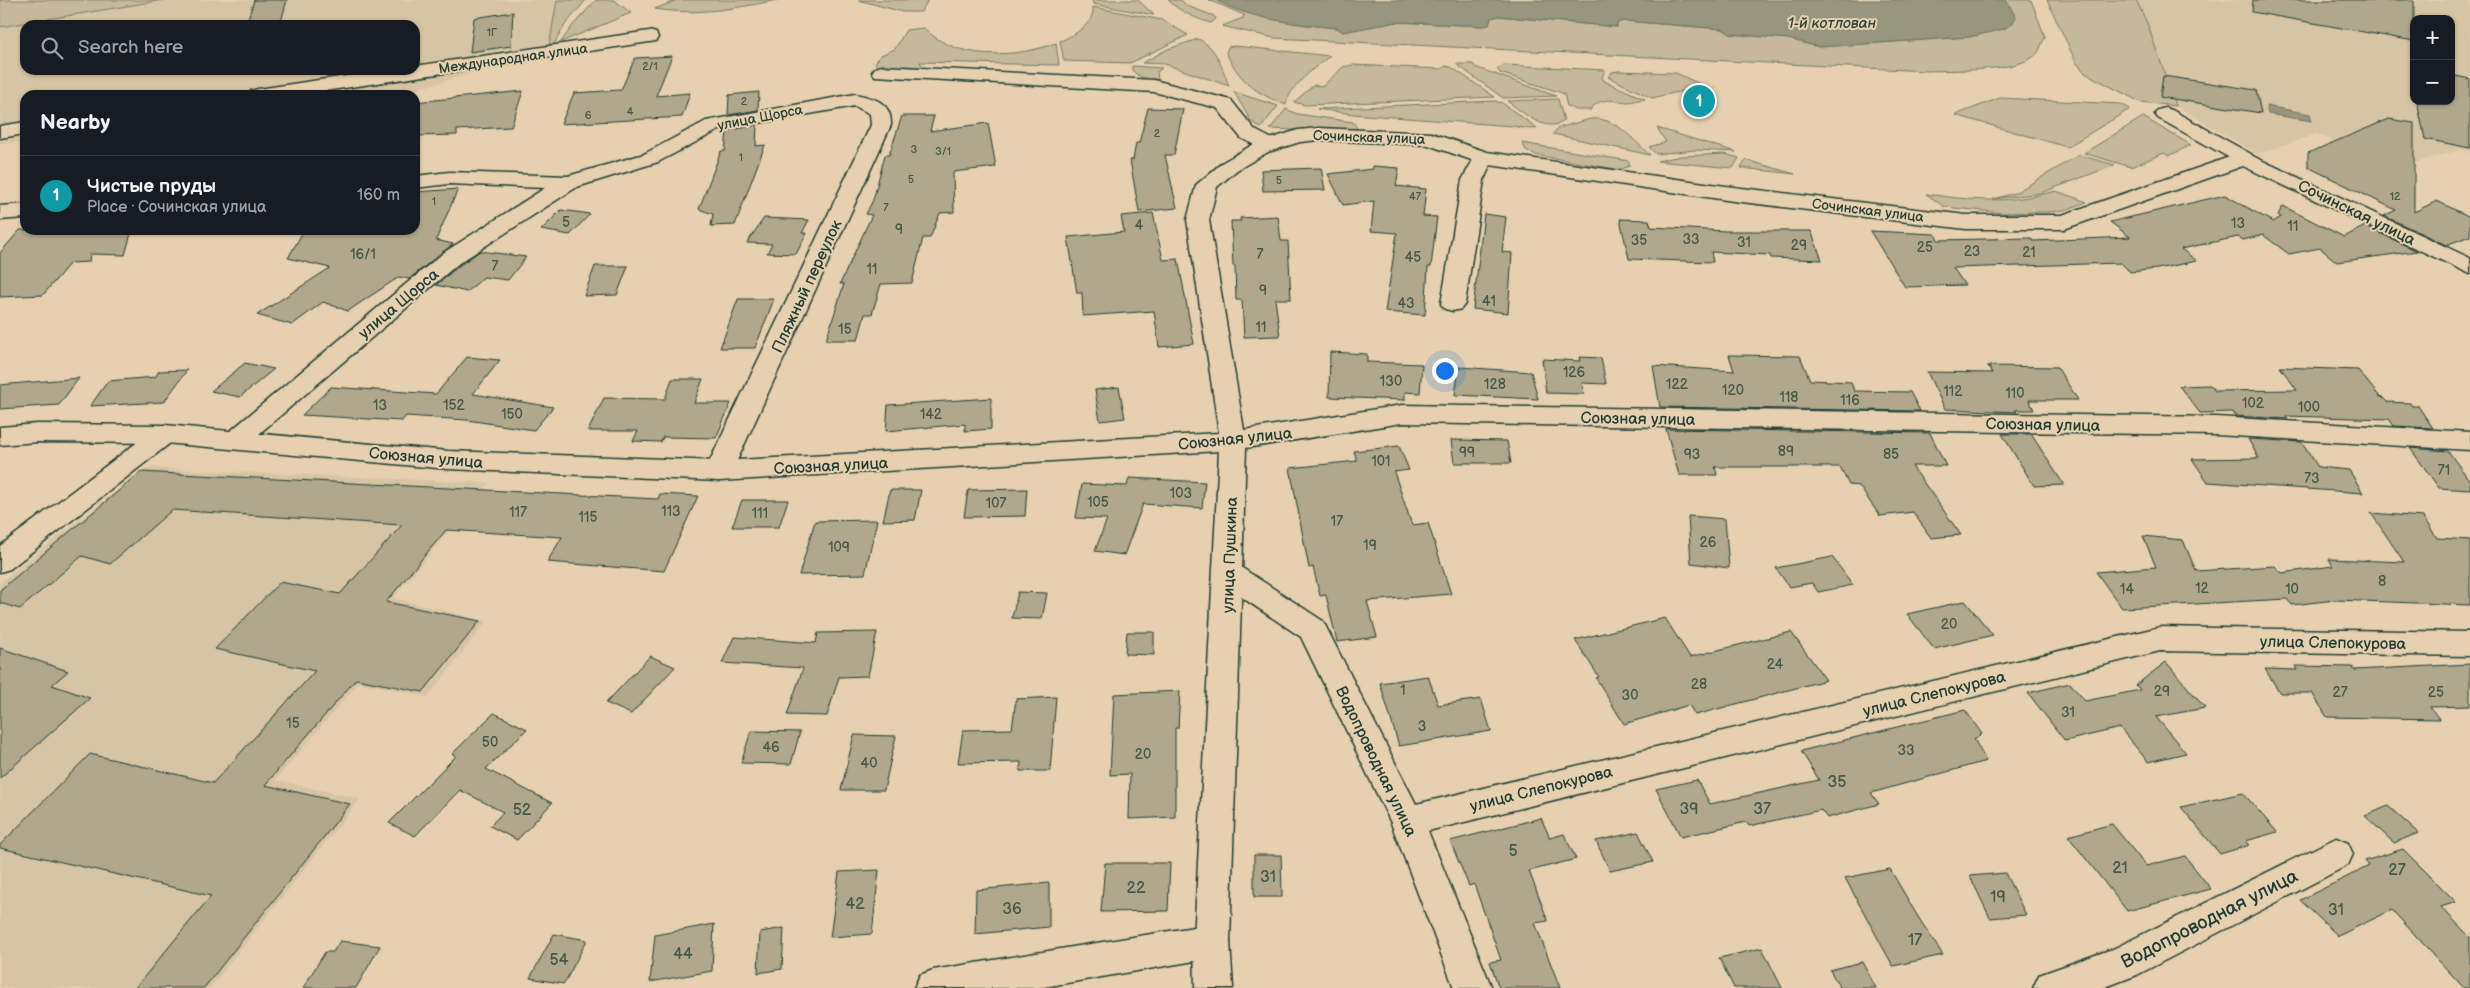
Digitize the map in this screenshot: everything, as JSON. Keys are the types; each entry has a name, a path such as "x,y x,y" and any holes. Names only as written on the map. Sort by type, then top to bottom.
{"street":[{"name":"Международная улица","path":"420,71 649,38"},
{"path":"882,72 1154,86 1224,104 1262,148"},
{"name":"Международная улица","path":"292,90 395,75"},
{"name":"улица Щорса","path":"237,439 451,258 569,182 651,158 713,125 855,100 871,103"},
{"name":"Пляжный переулок","path":"719,471 881,125 882,116 880,109 871,103"},
{"name":"Сочинская улица","path":"2165,114 2244,158 2470,267"},
{"path":"0,132 20,129"},
{"name":"Сочинская улица","path":"1262,148 1308,134 1431,139 1483,158 1734,194 1966,222 2064,222 2244,158"},
{"name":"улица Пушкина","path":"1214,988 1212,941 1229,574 1233,442 1198,220 1207,185 1230,166 1262,148"},
{"path":"1453,304 1473,180 1483,158"},
{"name":"улица Щорса","path":"420,181 450,178 569,182"},
{"path":"0,213 20,211"},
{"name":"Союзная улица","path":"0,436 37,433 165,434 237,439 448,460 719,471 1233,442 1402,414 2216,426 2470,441"},
{"path":"0,560 165,434"},
{"name":"Водопроводная улица","path":"1229,574 1312,629 1407,820 1473,988"},
{"name":"улица Слепокурова","path":"1407,820 2160,639 2470,644"},
{"name":"Водопроводная улица","path":"2052,988 2124,963 2336,854"},
{"path":"933,988 1212,941"}],"shaded area":[{"path":"0,0 163,0 42,20 20,20 20,24 0,27"},
{"path":"163,0 557,0 548,55 527,58 413,90 20,90 20,142 0,143 0,27 20,24 20,75 420,75 420,20 42,20"},
{"path":"557,0 586,0 565,25 553,46 549,47"},
{"path":"596,0 614,0 631,13 561,42 573,25"},
{"path":"677,0 778,0 702,11 686,12 655,9"},
{"path":"858,0 928,0 921,12 903,12"},
{"path":"1092,0 1138,0 1154,15 1093,4"},
{"path":"1168,0 1181,0 1187,6 1214,16 1216,19 1211,23 1200,19 1182,11"},
{"path":"1209,0 1216,0 1249,13 1287,22 1337,28 1397,22 1484,26 1491,18 1498,16 1617,27 1617,23 1624,21 1723,29 1730,34 1789,39 1819,47 1969,37 2004,29 2016,17 2006,0 2031,0 2045,37 2037,53 2023,62 1997,68 1926,71 1274,38 1222,26 1243,18 1244,15"},
{"path":"2047,0 2136,0 2147,23 2176,106 2140,102 2085,73 2076,62"},
{"path":"2136,0 2470,0 2470,153 2463,149 2396,168 2317,134 2258,154 2176,106 2147,23"},
{"path":"1093,7 1162,20 1188,35 1130,63 1064,61 1060,41 1077,33 1087,24 1091,19"},
{"path":"924,28 937,39 952,46 987,54 1023,52 1056,43 1059,65 920,62 923,68 878,67 875,63 881,55 895,49 906,30"},
{"path":"1198,39 1210,47 1214,53 1229,86 1165,64 1142,63 1168,49"},
{"path":"1235,46 1330,56 1310,71 1297,85 1288,98 1286,105 1257,91 1243,79 1226,53 1228,47"},
{"path":"1456,64 1473,64 1475,67 1556,96 1503,98"},
{"path":"1353,65 1441,69 1445,66 1451,67 1495,97 1305,105 1294,102 1314,85 1323,86 1343,67"},
{"path":"1504,65 1605,70 1602,77 1604,81 1645,99 1628,102 1603,101 1590,110 1576,110 1567,106 1564,94 1500,73 1497,69"},
{"path":"1132,66 1162,68 1157,72 1158,80 1147,79 1137,75 1132,70"},
{"path":"1612,72 1676,73 1704,86 1652,98 1608,77"},
{"path":"1234,92 1278,106 1261,128 1251,121"},
{"path":"2000,98 2121,104 2130,109 2067,147 1955,115"},
{"path":"1558,99 1564,121 1549,125 1527,116 1507,101"},
{"path":"1495,101 1502,103 1537,128 1529,129 1512,126 1353,114 1317,109"},
{"path":"1286,109 1297,114 1353,122 1357,128 1344,132 1270,129"},
{"path":"2143,117 2191,145 2169,156 2164,153 2131,167 2084,153"},
{"path":"1590,119 1599,119 1615,125 1650,155 1553,134 1558,128"},
{"path":"1657,128 1736,152 1695,150 1656,154 1649,147 1666,142"},
{"path":"1522,143 1629,161 1629,166 1620,170 1536,155 1526,150"},
{"path":"1725,154 1739,158 1733,168 1657,161 1681,156"},
{"path":"2079,155 2115,165 2041,193 1993,199 2015,193"},
{"path":"1746,160 1795,174 1741,168"},
{"path":"2056,191 2087,202 2065,210 2002,213 1945,207 1926,194 1976,200 2006,200"},
{"path":"146,468 489,483 393,598 487,621 428,697 359,682 276,780 360,799 210,988 0,988 0,582"}],"water":[{"name":"1-й котлован","path":"1216,0 2006,0 2016,17 2012,24 2004,29 1969,37 1819,47 1789,39 1730,34 1723,29 1624,21 1617,23 1617,27 1498,16 1491,18 1489,25 1484,26 1397,22 1343,32 1337,28 1259,17"},
{"path":"2266,106 2310,114 2312,121 2268,114"}],"building":[{"path":"254,0 287,0 281,20 248,20"},
{"path":"2253,0 2414,0 2414,15 2410,15 2410,40 2252,12"},
{"path":"513,12 511,46 470,52 474,18"},
{"path":"672,56 656,96 690,93 682,117 561,124 574,93 621,90 635,58"},
{"path":"2163,76 2256,90 2261,113 2160,97"},
{"path":"2455,76 2470,79 2470,148 2425,139 2418,105 2455,105"},
{"path":"523,91 511,127 457,130 457,135 420,136 420,101"},
{"path":"759,92 758,110 728,115 729,95"},
{"path":"1148,108 1183,109 1174,155 1165,155 1177,208 1139,212 1130,160 1133,160 1136,143 1139,143"},
{"path":"902,116 934,116 930,131 988,123 996,167 953,172 954,212 940,213 930,238 923,238 912,283 881,284 872,314 865,314 858,340 826,340 844,284 840,284 872,215 866,214 873,200 885,155 889,155"},
{"path":"2389,119 2414,123 2414,212 2437,201 2470,217 2470,236 2446,245 2384,216 2396,210 2308,167 2308,153"},
{"path":"757,125 756,146 765,145 735,225 711,226 713,214 699,209 721,151 725,151 727,131"},
{"path":"1373,166 1399,168 1396,186 1426,189 1423,216 1437,217 1431,267 1428,267 1425,315 1385,312 1397,233 1371,231 1374,201 1343,205 1328,174 1373,169"},
{"path":"1321,168 1325,190 1263,191 1261,170"},
{"path":"458,189 436,240 453,244 409,279 399,277 348,311 323,302 292,325 257,315 330,268 288,258 301,235 420,235 420,192"},
{"path":"2225,195 2273,222 2281,217 2278,215 2283,206 2344,237 2365,226 2417,251 2337,262 2320,248 2289,254 2263,235 2243,240 2238,237 2181,249 2197,261 2157,269 2130,272 2121,263 1953,268 1965,285 1905,287 1870,231 1935,234 1938,240 2031,238 2033,241 2130,237 2110,222"},
{"path":"561,210 590,214 570,235 541,230"},
{"path":"1153,213 1163,260 1178,259 1194,344 1159,347 1154,311 1083,316 1082,293 1077,293 1068,237 1124,232 1121,216"},
{"path":"1484,214 1506,217 1502,252 1512,253 1508,313 1473,309"},
{"path":"1278,216 1281,241 1288,241 1291,299 1275,299 1280,336 1244,337 1242,300 1236,300 1231,221 1241,221 1240,218"},
{"path":"764,218 809,220 802,233 807,233 796,254 767,253 772,244 747,243"},
{"path":"1620,219 1649,220 1651,227 1726,231 1811,231 1822,260 1771,258 1770,255 1711,252 1713,262 1629,259"},
{"path":"20,230 20,235 131,235 125,255 90,254 89,262 70,263 43,295 0,297 0,253"},
{"path":"480,251 526,257 508,280 484,277 467,292 436,285 460,265"},
{"path":"595,266 628,266 617,295 584,296"},
{"path":"738,299 774,299 755,348 720,348"},
{"path":"1330,352 1367,354 1367,362 1422,364 1420,393 1405,392 1405,400 1329,397"},
{"path":"1729,355 1800,356 1810,380 1851,382 1854,391 1910,392 1920,411 1660,407 1653,366 1734,371"},
{"path":"467,357 500,360 473,394 553,407 534,430 467,420 406,416 402,421 302,415 331,387 436,394"},
{"path":"1579,357 1601,358 1606,384 1582,383 1584,394 1546,393 1542,359 1580,361"},
{"path":"245,363 274,369 240,397 211,391"},
{"path":"1988,366 2057,367 2078,400 2029,400 2034,410 2015,410 2017,412 1945,409 1927,372 1992,373"},
{"path":"1459,367 1531,372 1538,399 1455,395"},
{"path":"2280,367 2358,370 2379,396 2387,402 2410,403 2412,406 2418,406 2433,428 2394,426 2389,419 2285,416 2288,419 2235,416 2233,412 2200,413 2179,386 2210,385 2215,391 2297,390"},
{"path":"187,370 164,402 90,406 108,381 155,377 159,371"},
{"path":"79,378 59,405 0,409 0,385"},
{"path":"672,379 703,379 694,403 731,403 716,438 663,437 661,442 633,441 638,431 588,431 604,398 665,399"},
{"path":"1119,387 1125,418 1100,421 1095,390"},
{"path":"991,398 991,429 965,431 965,424 886,431 888,405"},
{"path":"1666,429 1930,433 1946,466 1912,466 1961,535 1931,538 1913,512 1880,516 1859,486 1849,485 1840,467 1715,467 1717,475 1679,475"},
{"path":"2002,434 2031,434 2064,485 2034,486"},
{"path":"2248,439 2302,442 2318,467 2349,470 2363,493 2208,482 2192,459 2259,458"},
{"path":"1451,440 1507,441 1511,463 1454,463"},
{"path":"1399,446 1409,470 1394,472 1412,525 1428,523 1451,594 1367,601 1377,637 1337,642 1326,595 1320,596 1313,567 1309,568 1290,468 1357,461 1354,451"},
{"path":"2410,448 2448,451 2470,481 2470,490 2439,488"},
{"path":"141,472 658,499 660,494 698,496 664,571 547,562 562,537 446,530 386,602 480,621 423,692 356,679 265,785 350,804 204,988 135,988 211,896 0,848 0,845 90,754 213,783 315,671 215,649 280,582 340,594 402,525 172,510 110,564 82,556 20,609 0,603 0,590"},
{"path":"1129,478 1205,482 1202,508 1143,504 1124,555 1095,551 1107,519 1076,518 1082,484 1127,486"},
{"path":"1027,489 1025,516 964,517 968,490"},
{"path":"890,490 921,490 915,520 883,521"},
{"path":"742,500 788,500 779,527 732,527"},
{"path":"2371,513 2423,517 2437,538 2470,540 2470,605 2335,600 2292,605 2287,599 2122,608 2096,572 2156,567 2143,536 2183,540 2196,571 2275,566 2282,573 2333,566 2329,559 2404,562"},
{"path":"1688,516 1725,519 1729,568 1691,563"},
{"path":"877,520 865,574 799,575 815,521"},
{"path":"1832,557 1853,585 1818,592 1812,583 1789,587 1776,568"},
{"path":"1018,592 1047,593 1042,619 1012,618"},
{"path":"1965,601 1993,635 1934,649 1907,614"},
{"path":"1665,618 1690,657 1791,632 1826,680 1695,715 1689,705 1624,724 1596,678 1599,677 1575,640"},
{"path":"877,632 868,676 839,677 827,716 787,715 803,668 722,663 734,637 816,643 818,633"},
{"path":"1127,632 1154,632 1154,655 1125,654"},
{"path":"0,648 68,671 52,685 90,698 0,778"},
{"path":"650,656 675,667 631,714 606,703"},
{"path":"2166,662 2205,708 2156,717 2186,753 2148,762 2120,728 2065,741 2028,693 2070,683 2085,701 2140,690 2136,685"},
{"path":"2470,664 2470,706 2430,707 2439,719 2327,717 2312,693 2280,693 2265,669 2297,670 2295,666 2353,667 2354,670"},
{"path":"1428,676 1438,705 1481,699 1491,731 1399,746 1380,683"},
{"path":"1180,691 1178,728 1175,728 1175,817 1129,819 1130,774 1110,775 1114,694"},
{"path":"1056,697 1050,771 1020,771 1021,762 958,763 963,730 1012,729 1016,699"},
{"path":"1965,710 1982,734 1974,739 1986,761 1871,793 1879,804 1827,818 1821,810 1749,826 1746,822 1681,837 1656,789 1697,780 1710,804 1819,780 1801,751"},
{"path":"494,713 527,729 486,769 552,803 517,840 490,826 503,812 460,790 415,836 389,823 456,756 452,754"},
{"path":"751,731 800,732 791,764 741,763"},
{"path":"854,735 896,736 884,790 841,790"},
{"path":"2243,793 2277,832 2246,841 2250,845 2220,854 2181,807"},
{"path":"2388,806 2418,833 2394,843 2365,816"},
{"path":"1541,818 1550,838 1564,834 1576,859 1529,871 1548,921 1535,923 1560,988 1499,988 1490,962 1501,960 1474,884 1469,886 1450,841"},
{"path":"2112,824 2146,866 2185,856 2211,889 2127,911 2068,836"},
{"path":"1638,832 1653,862 1610,871 1596,841"},
{"path":"2403,849 2456,902 2441,907 2470,937 2470,988 2464,988 2392,910 2338,936 2300,900 2369,866 2365,861"},
{"path":"1254,855 1281,855 1282,897 1254,897"},
{"path":"1105,863 1170,863 1168,911 1101,912"},
{"path":"1890,869 1943,955 1893,966 1845,878"},
{"path":"879,870 872,934 830,937 839,872"},
{"path":"2005,873 2026,915 1990,918 1970,876"},
{"path":"1049,883 1049,927 975,934 976,890"},
{"path":"714,924 712,971 650,982 655,935"},
{"path":"784,928 782,969 758,973 760,932"},
{"path":"554,934 587,940 564,984 530,978"},
{"path":"340,941 380,946 356,988 303,988 325,952 333,952"},
{"path":"1762,948 1782,988 1734,988 1719,958"},
{"path":"1862,962 1876,988 1840,988 1830,970"}],"place":[{"name":"Чистые пруды","path":"1699,101"}]}
